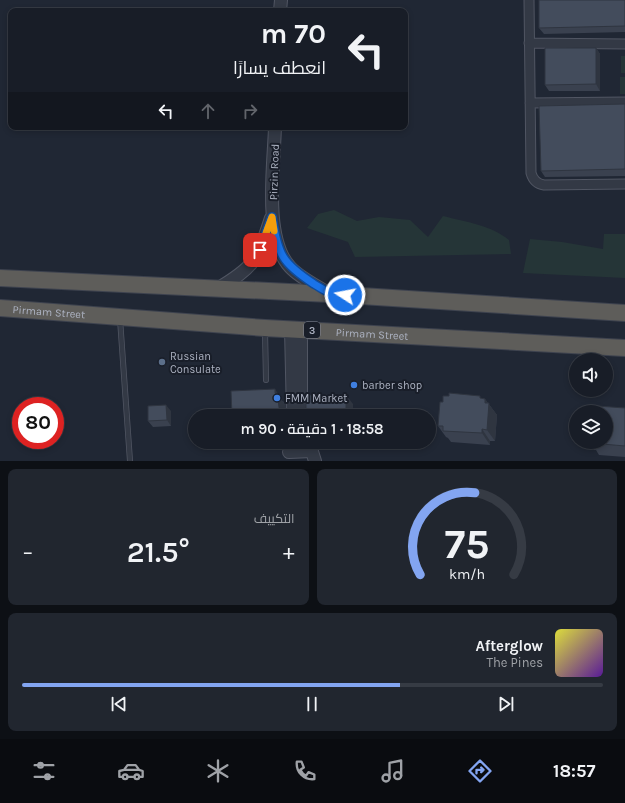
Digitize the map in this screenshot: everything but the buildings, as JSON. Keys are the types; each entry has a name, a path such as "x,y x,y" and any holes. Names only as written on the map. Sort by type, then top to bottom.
{"highway":[{"path":"0,278 330,294 625,313"},
{"name":"Pirmam Street","path":"0,308 265,328 625,348"}],"street":[{"path":"529,0 531,173 535,181 544,185 625,184"},
{"path":"529,43 625,44"},
{"path":"530,103 625,102"},
{"name":"Pirzin Road","path":"272,217 275,130"},
{"path":"217,289 242,274 252,263 260,250 272,217"},
{"path":"272,217 279,248 290,267 330,294"},
{"path":"293,409 296,329"},
{"path":"296,329 302,409"},
{"path":"289,452 312,451"}],"lane":[{"path":"120,316 130,461"},
{"path":"265,328 266,380"}],"shaded area":[{"path":"621,56 625,56 625,73 621,73"},
{"path":"620,77 625,77 625,94 620,94"},
{"path":"334,210 357,221 379,217 410,220 428,237 443,216 469,222 486,227 509,240 511,254 355,257 348,242 307,228 318,214"},
{"path":"604,234 625,234 625,278 523,273 530,239 562,242 603,249"}],"slow traffic":[{"path":"266,233 272,217 274,231"}],"place":[{"name":"Russian Consulate","path":"162,362"},
{"name":"barber shop","path":"354,385"},
{"name":"FMM Market","path":"277,398"}],"route":[{"path":"260,250 272,217 274,232 279,248 290,267 330,294 345,295"}]}
